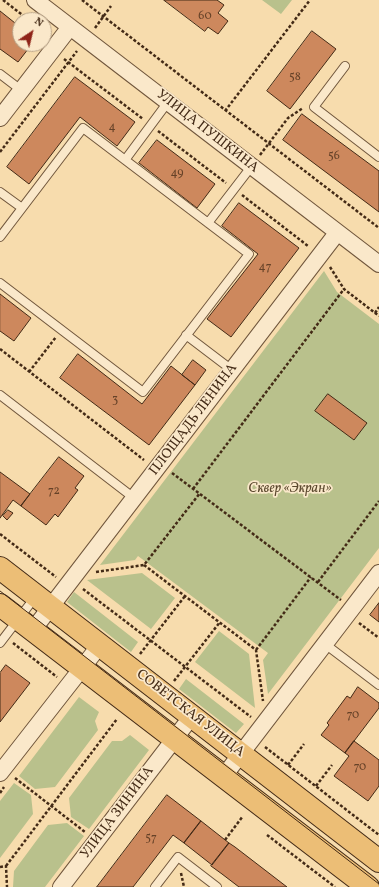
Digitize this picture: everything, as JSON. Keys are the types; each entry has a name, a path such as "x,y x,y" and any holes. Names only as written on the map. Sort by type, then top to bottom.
{"main road":[{"name":"СОВЕТСКАЯ УЛИЦА","path":"0,568 192,716 247,746 379,861"},
{"name":"СОВЕТСКАЯ УЛИЦА","path":"0,605 368,887"}],"street":[{"name":"УЛИЦА ПУШКИНА","path":"35,0 379,264"},
{"path":"52,50 70,27"},
{"path":"0,118 50,52"},
{"name":"ПЛОЩАДЬ ЛЕНИНА","path":"26,625 44,602 73,586 134,498 337,233"},
{"path":"224,776 379,573"},
{"path":"7,777 82,668 100,645"},
{"name":"УЛИЦА ЗИНИНА","path":"61,887 192,716"}],"lane":[{"path":"345,66 314,107 379,156"},
{"path":"0,74 21,90"},
{"path":"125,160 168,102"},
{"path":"0,237 83,128 248,254 143,392 0,283"},
{"path":"208,223 251,167"},
{"path":"0,192 22,208"},
{"path":"186,335 232,370"},
{"path":"0,395 134,498"},
{"path":"2,640 26,625"},
{"path":"324,644 379,685"},
{"path":"155,887 178,857 217,887"}],"path":[{"path":"3,0 19,12"},
{"path":"82,0 379,228"},
{"path":"226,112 310,0"},
{"path":"0,152 112,6"},
{"path":"52,50 326,259 344,289 379,316"},
{"path":"251,167 288,118 304,107 314,107"},
{"path":"194,489 344,289"},
{"path":"375,313 379,307"},
{"path":"29,372 62,330"},
{"path":"0,349 156,469 167,468 343,601"},
{"path":"95,572 144,565 200,493"},
{"path":"318,582 379,501"},
{"path":"0,534 150,640 253,719"},
{"path":"144,565 256,650"},
{"path":"263,705 256,650 311,577"},
{"path":"144,660 139,655 185,596"},
{"path":"168,677 174,682 220,622"},
{"path":"2,640 60,680"},
{"path":"112,715 123,723"},
{"path":"7,887 6,866 117,719"},
{"path":"288,765 304,744"},
{"path":"247,746 288,765 379,835"},
{"path":"316,786 332,765"},
{"path":"0,793 7,777 51,806 90,836"},
{"path":"225,840 243,816"},
{"path":"0,867 6,866"}],"green space":[{"path":"262,0 292,0 281,14"},
{"name":"Сквер «Экран»","path":"324,271 337,292 379,324 379,548 268,694 263,660 268,653 138,556 135,560 100,565"},
{"path":"142,573 175,598 151,629 87,580"},
{"path":"74,592 138,642 131,652 67,602"},
{"path":"219,631 249,654 255,708 195,662"},
{"path":"186,679 244,724 236,733 179,689"},
{"path":"79,697 99,712 95,721 98,730 55,787 35,789 19,776"},
{"path":"130,735 149,750 89,829 71,817 69,798 112,741 122,741"},
{"path":"14,783 31,795 33,814 0,858 0,801"},
{"path":"67,823 84,836 45,887 13,887 14,871 48,825"}],"building":[{"path":"164,0 217,0 224,5 218,13 228,21 218,34 208,27 205,31"},
{"path":"0,11 12,21 12,52 26,52 18,62 0,49"},
{"path":"312,31 336,49 290,109 267,91"},
{"path":"75,77 135,122 117,146 80,117 29,184 7,167"},
{"path":"302,114 379,171 379,212 283,140"},
{"path":"157,140 215,184 197,208 139,163"},
{"path":"239,203 299,248 231,337 207,319 258,254 222,226"},
{"path":"0,294 31,318 14,341 0,331"},
{"path":"78,354 142,404 171,366 195,385 149,445 60,378"},
{"path":"193,360 206,370 195,385 182,375"},
{"path":"328,394 367,423 354,440 315,411"},
{"path":"59,457 84,476 75,488 78,490 58,517 55,514 46,525 21,506"},
{"path":"0,472 30,494 21,506 13,500 0,518"},
{"path":"8,510 13,513 7,520 3,516"},
{"path":"379,603 379,622 370,615"},
{"path":"6,665 30,683 0,722 0,673"},
{"path":"358,687 379,703 379,708 345,753 321,735 329,725 327,723 347,696 350,698"},
{"path":"354,741 379,760 379,786 368,801 334,776 349,756 345,753"},
{"path":"167,795 201,821 184,843 173,835 133,887 97,887"},
{"path":"201,821 229,843 212,865 184,843"},
{"path":"229,843 287,887 239,887 211,866"}],"tram line":[{"path":"0,591 379,884"}]}
